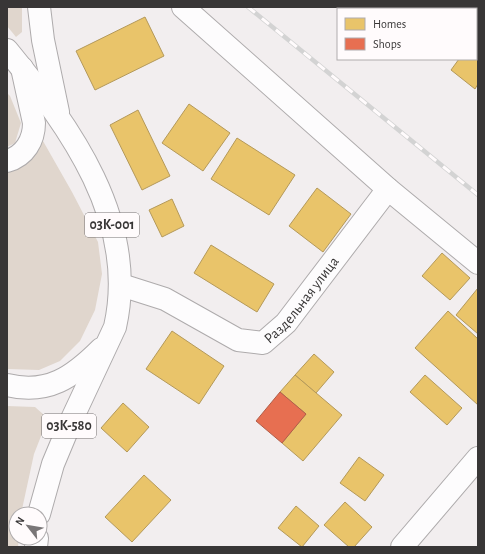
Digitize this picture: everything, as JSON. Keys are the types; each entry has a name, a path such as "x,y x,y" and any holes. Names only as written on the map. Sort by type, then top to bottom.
{"street":[{"name":"03К-001","path":"40,7 43,40 60,119"},
{"path":"183,7 388,189 478,263"},
{"name":"03К-001","path":"7,50 60,119 91,171 109,212 118,247 121,285 119,311 110,341 92,358 62,380 46,387 24,389 7,385"},
{"path":"7,161 23,152 32,140 34,131 34,123 22,68"},
{"name":"Раздельная улица","path":"121,285 165,299 238,340 263,343 286,323 388,189"},
{"name":"03К-580","path":"42,506 53,464 71,421 110,341"},
{"path":"402,547 478,458"}],"shaded area":[{"path":"7,7 22,7 22,32 16,37 7,26"},
{"path":"7,93 10,96 21,123 15,143 7,147"},
{"path":"43,141 98,242 102,274 95,310 80,341 60,361 39,370 7,369 7,169 25,159"},
{"path":"7,406 35,407 44,415 45,426 34,454 23,506 8,506 8,546 18,546 7,547"}],"building: Homes":[{"path":"145,17 164,56 95,90 76,51"},
{"path":"477,48 478,49 478,84 475,89 451,70 458,60 477,60"},
{"path":"189,104 230,133 203,171 162,143"},
{"path":"138,110 170,176 142,190 110,125"},
{"path":"237,138 295,175 269,215 211,179"},
{"path":"317,188 351,214 323,252 289,226"},
{"path":"172,199 184,226 162,237 149,210"},
{"path":"211,245 274,284 257,312 194,273"},
{"path":"442,253 470,278 450,300 422,276"},
{"path":"478,288 478,334 456,315"},
{"path":"448,311 478,339 478,405 415,348"},
{"path":"172,331 224,366 199,404 146,369"},
{"path":"314,354 334,372 316,393 295,375"},
{"path":"295,375 342,415 303,461 282,443 306,414 280,392"},
{"path":"425,375 462,408 447,425 410,392"},
{"path":"123,403 149,427 127,452 101,428"},
{"path":"359,457 384,475 365,501 340,483"},
{"path":"144,475 171,500 132,542 105,517"},
{"path":"345,502 372,527 354,547 349,547 324,525"},
{"path":"296,506 319,526 302,547 278,528"}],"building: Shops":[{"path":"280,392 306,414 282,443 256,421"}],"railway":[{"path":"248,7 478,195"}]}
